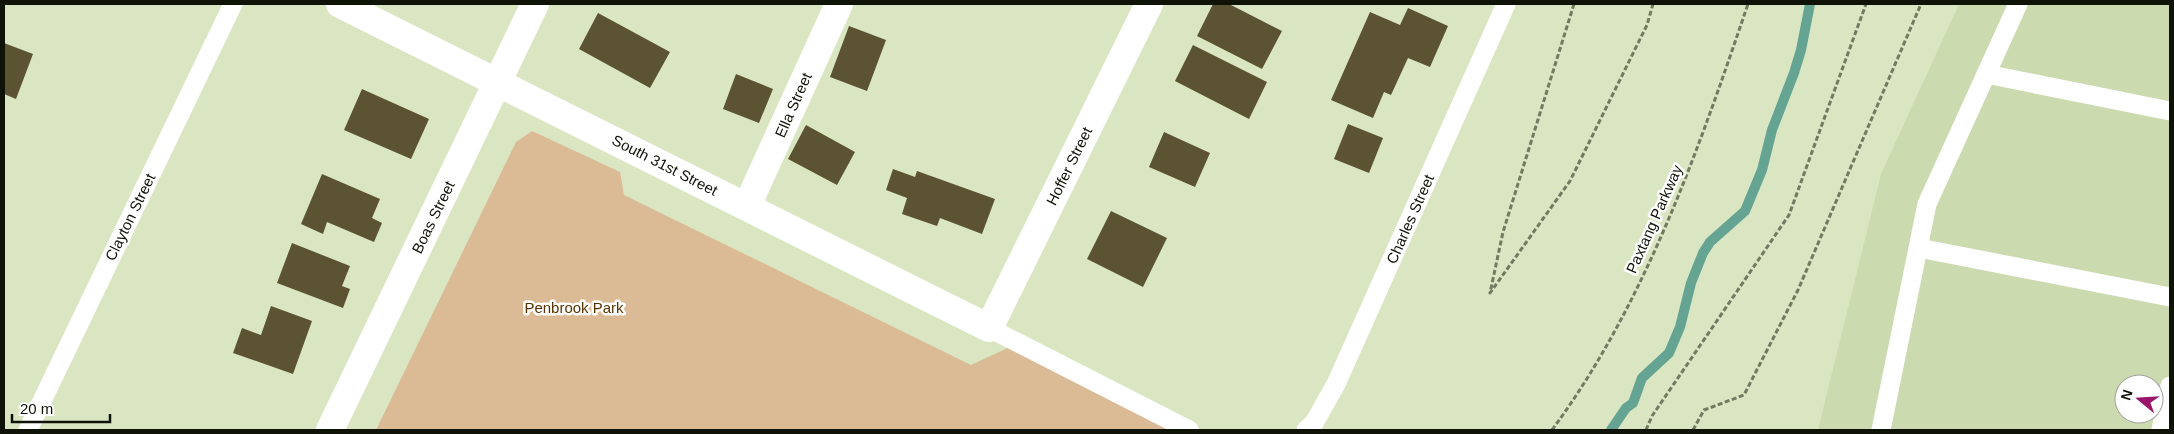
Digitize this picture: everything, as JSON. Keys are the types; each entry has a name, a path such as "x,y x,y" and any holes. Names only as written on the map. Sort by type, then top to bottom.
{"street":[{"name":"South 31st Street","path":"340,4 498,81 989,328"},
{"name":"Boas Street","path":"330,430 535,4"},
{"name":"Ella Street","path":"747,206 839,4"},
{"name":"Hoffer Street","path":"989,328 1148,4"}],"lane":[{"name":"Clayton Street","path":"28,430 232,4"},
{"name":"Charles Street","path":"1306,430 1314,422 1336,384 1506,4"},
{"path":"1881,430 1928,204 2018,4"},
{"path":"1986,74 2170,111"},
{"path":"1918,248 2170,297"},
{"path":"989,328 1189,430"},
{"path":"2162,430 2170,386"}],"path":[{"path":"1574,4 1503,232 1490,293 1570,181 1647,25 1653,4"},
{"name":"Paxtang Parkway","path":"1552,430 1572,402 1627,309 1705,132 1748,4"},
{"path":"1646,430 1652,416 1789,214 1866,4"},
{"path":"1693,430 1704,410 1744,395 1798,290 1921,4"}],"shaded area":[{"path":"1959,4 2170,4 2170,430 1818,430 1881,174"}],"green space":[{"name":"Penbrook Park","path":"532,131 620,172 624,195 971,365 1012,346 1174,430 376,430 516,142"}],"building":[{"path":"1213,4 1229,4 1282,31 1262,69 1197,36"},
{"path":"1408,8 1448,26 1430,67 1408,58 1391,95 1384,92 1373,118 1331,100 1370,12 1400,25"},
{"path":"598,13 670,52 650,88 579,49"},
{"path":"849,26 886,40 867,91 830,77"},
{"path":"4,43 33,54 16,99 4,94"},
{"path":"1193,45 1267,82 1249,119 1175,81"},
{"path":"736,74 773,89 759,123 723,109"},
{"path":"362,89 429,119 411,159 344,130"},
{"path":"1348,124 1383,138 1369,173 1334,159"},
{"path":"806,125 855,152 837,185 788,159"},
{"path":"1164,132 1210,153 1195,187 1149,167"},
{"path":"893,169 915,177 917,171 995,199 982,234 940,218 937,226 902,214 907,198 886,190"},
{"path":"322,174 380,199 372,218 382,223 374,242 327,222 323,234 301,224"},
{"path":"1111,211 1167,238 1143,287 1087,259"},
{"path":"292,243 350,266 342,286 350,289 343,308 277,283"},
{"path":"271,306 312,321 293,374 233,353 242,328 261,335"}],"waterway":[{"path":"1611,430 1626,408 1633,403 1642,378 1669,353 1680,327 1691,283 1703,253 1710,242 1745,211 1762,170 1772,130 1794,73 1801,50 1810,4"}]}
